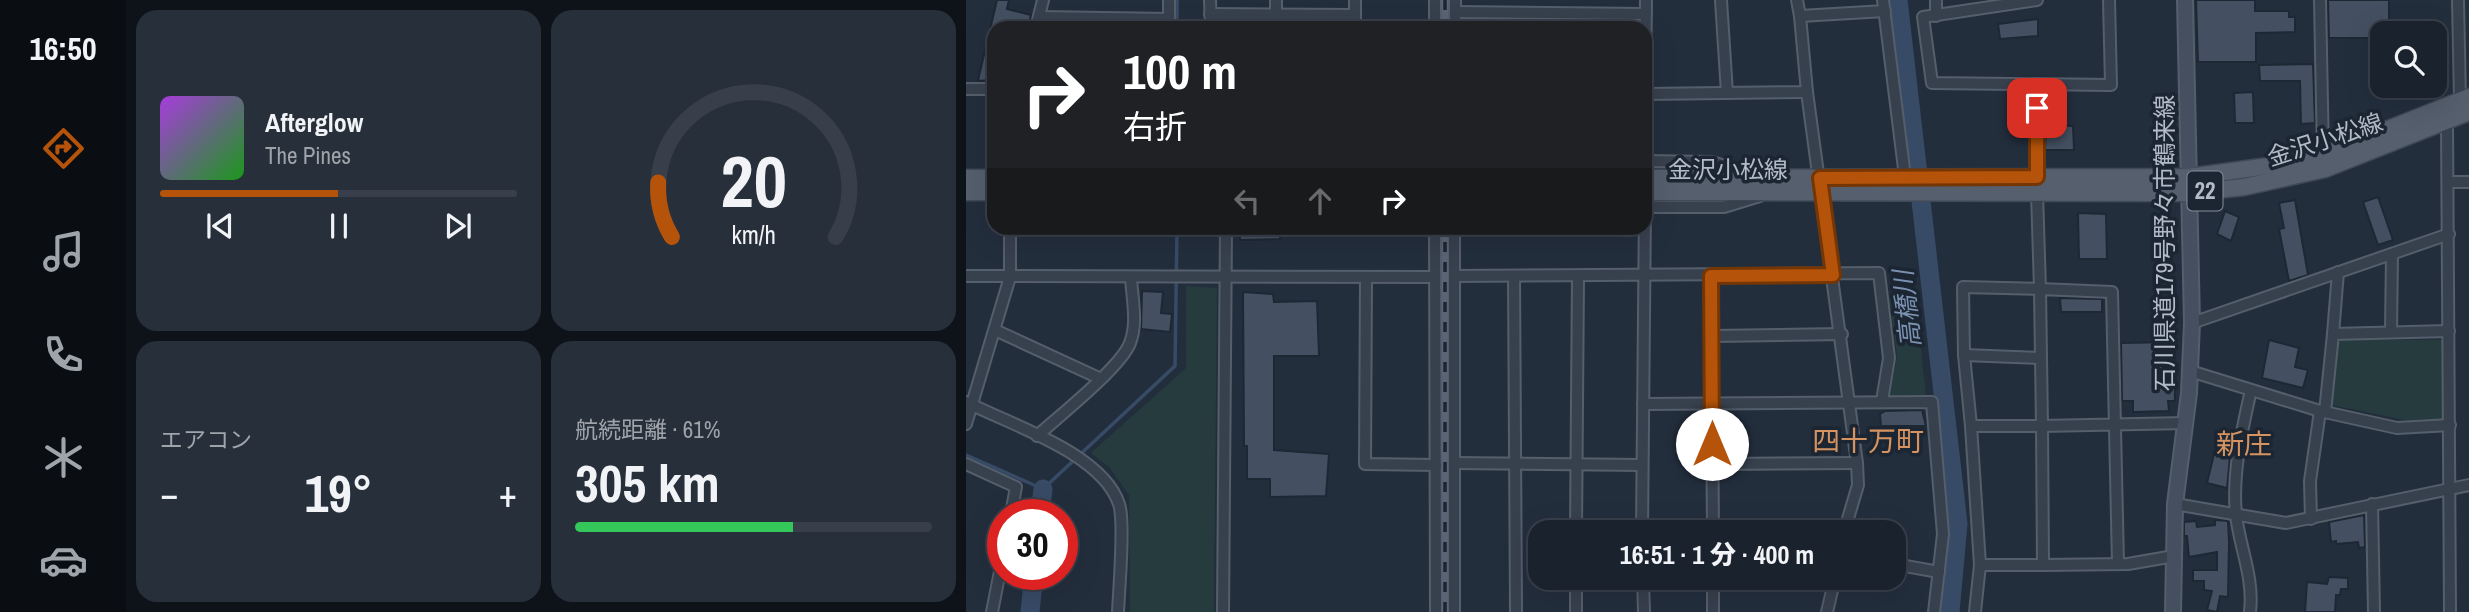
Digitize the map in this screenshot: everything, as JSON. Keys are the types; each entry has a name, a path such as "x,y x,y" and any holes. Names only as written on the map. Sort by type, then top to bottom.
{"main road":[{"name":"石川県道179号野々市鶴来線","path":"2173,612 2175,504 2186,423 2192,323 2185,0"},
{"name":"金沢小松線","path":"2188,185 2323,155 2466,103"},
{"name":"金沢小松線","path":"1652,192 1907,183 1929,186 2244,187 2325,169 2447,121 2466,103"},
{"path":"966,177 987,178"},
{"name":"金沢小松線","path":"1652,178 1765,186"},
{"path":"966,192 987,192"}],"street":[{"path":"1038,21 1043,0"},
{"path":"1169,0 1169,21"},
{"path":"1210,0 1210,21"},
{"path":"1276,0 1276,14"},
{"path":"1355,0 1355,21"},
{"path":"1435,0 1435,21"},
{"path":"1646,0 1646,21"},
{"path":"1721,0 1727,93"},
{"path":"1797,0 1857,463 1858,485 1848,520"},
{"path":"1936,0 1936,16"},
{"path":"2036,0 2009,2 1923,18 1932,83 2111,85 2109,0"},
{"path":"2320,0 2323,155"},
{"path":"2458,0 2466,103"},
{"path":"1800,16 1884,5 1907,183"},
{"path":"1455,6 1646,14"},
{"path":"1210,14 1355,15"},
{"path":"2036,85 2043,565"},
{"path":"966,89 987,89"},
{"path":"1652,94 1807,92"},
{"path":"2447,121 2451,425 2450,612"},
{"path":"1652,161 1712,162 1765,186"},
{"path":"2449,182 2469,182"},
{"path":"1652,207 1724,207 1765,186"},
{"path":"2192,323 2449,234"},
{"path":"966,424 969,404 1010,277 1010,235"},
{"path":"1223,612 1226,235"},
{"path":"1435,235 1436,612"},
{"path":"1454,235 1454,612"},
{"path":"1642,520 1645,235"},
{"path":"2391,332 2392,254"},
{"path":"2311,519 2310,481 2323,412 2338,272"},
{"path":"1454,276 1879,274 1889,358 1882,401"},
{"path":"966,276 1435,277"},
{"path":"1514,276 1516,612"},
{"path":"1576,520 1578,276"},
{"path":"1711,276 1713,520"},
{"path":"1037,436 1099,378 1129,345 1134,328 1131,277"},
{"path":"1366,277 1365,464 1436,465"},
{"path":"1975,612 1980,565 1964,355 1964,287 2112,292 2118,564"},
{"path":"995,330 1099,378"},
{"path":"2333,334 2449,331"},
{"path":"1712,337 1842,334"},
{"path":"1964,355 2041,358"},
{"path":"2190,370 2323,412 2397,428 2451,425"},
{"path":"2250,612 2253,589 2236,514 2238,450 2251,390"},
{"path":"1643,404 1931,402 1943,534 1934,612"},
{"path":"969,404 1037,436 1108,481 1120,506 1118,612"},
{"path":"1971,426 2186,423"},
{"path":"1454,463 1642,465"},
{"path":"1713,464 1857,463"},
{"path":"966,464 1016,487 1014,499"},
{"path":"2175,504 2286,523 2469,485"},
{"path":"2372,504 2374,612"},
{"path":"1980,565 2118,564 2174,555"},
{"path":"1906,566 1939,572"},
{"path":"992,612 996,590"},
{"path":"1576,590 1576,612"},
{"path":"1643,590 1644,612"},
{"path":"1713,590 1713,612"},
{"path":"1827,612 1832,590"}],"green space":[{"path":"1186,286 1217,288 1214,612 1130,612 1129,495 1109,467 1091,453 1186,368"},
{"path":"1915,294 1926,395 1890,395 1897,356 1889,296"},
{"path":"2337,340 2442,340 2442,419 2405,420 2332,405"}],"building":[{"path":"997,0 1009,0 1007,9 1031,15 1030,21 992,21"},
{"path":"2196,0 2255,0 2255,11 2289,11 2289,17 2295,17 2295,32 2256,33 2256,62 2198,62"},
{"path":"2328,0 2389,0 2389,21 2370,21 2370,38 2329,38"},
{"path":"2038,19 2038,36 2000,39 1998,24"},
{"path":"987,42 987,80 978,80"},
{"path":"2313,64 2315,123 2301,124 2300,81 2260,81 2259,65"},
{"path":"2253,92 2254,123 2235,123 2234,93"},
{"path":"2046,125 2073,126 2074,150 2045,150"},
{"path":"2378,197 2393,240 2378,245 2363,202"},
{"path":"2295,200 2308,275 2289,281 2279,229 2284,228 2279,203"},
{"path":"2225,211 2239,217 2231,241 2217,234"},
{"path":"2078,213 2106,214 2107,259 2079,259"},
{"path":"1240,235 1280,235 1280,239 1240,240"},
{"path":"1142,291 1163,292 1161,313 1172,314 1170,332 1141,329"},
{"path":"1243,292 1273,294 1274,302 1317,301 1319,356 1274,356 1274,450 1329,454 1326,496 1270,497 1270,479 1247,479 1247,446 1244,446"},
{"path":"2060,298 2102,299 2102,312 2061,312"},
{"path":"2269,340 2299,348 2295,367 2308,370 2303,388 2262,378"},
{"path":"2174,342 2175,401 2168,401 2169,411 2133,412 2133,401 2122,401 2121,343"},
{"path":"1922,410 1926,426 1881,426 1880,414 1885,411"},
{"path":"2214,454 2230,457 2227,488 2207,483"},
{"path":"2364,515 2365,547 2359,548 2358,542 2331,542 2329,522"},
{"path":"2215,520 2228,521 2229,542 2228,597 2220,596 2217,612 2207,610 2212,591 2204,590 2204,581 2193,581 2193,570 2217,570 2217,552 2189,557 2187,536 2184,536 2184,522 2196,521 2197,527 2215,525"},
{"path":"2329,577 2348,578 2348,589 2341,589 2340,595 2336,595 2335,612 2305,612 2307,582 2327,584"}],"waterway":[{"path":"1177,0 1177,21"},
{"name":"高橋川","path":"1898,0 1958,524 1950,612"},
{"path":"966,455 1043,489 1175,366 1177,235"},
{"path":"1042,499 1043,489"},
{"path":"1030,612 1032,590"}],"railway":[{"path":"1445,0 1445,21"},
{"path":"1445,235 1445,612"}],"district":[{"name":"四十万町","path":"1868,441"},
{"name":"新庄","path":"2244,444"}],"route":[{"path":"1712,444 1711,276 1833,275 1820,178 2037,177 2037,108"}]}
